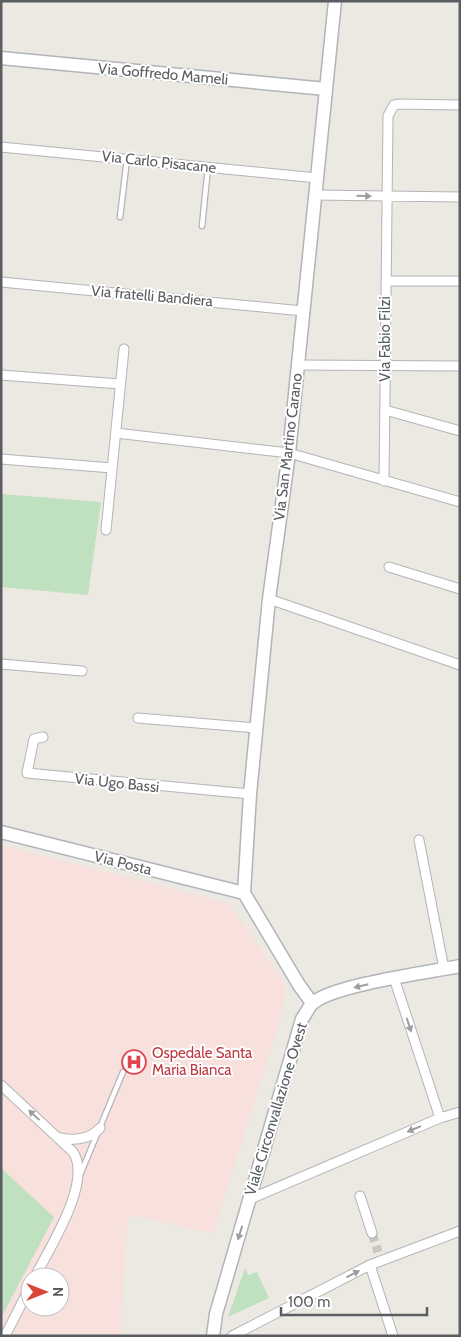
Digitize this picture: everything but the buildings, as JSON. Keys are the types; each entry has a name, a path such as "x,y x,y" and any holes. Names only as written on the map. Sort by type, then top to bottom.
{"street":[{"name":"Via San Martino Carano","path":"244,893 250,794 269,599 289,453 335,1"},
{"name":"Via Goffredo Mameli","path":"1,58 326,90"},
{"name":"Via Fabio Filzi","path":"384,481 386,124 390,110 394,105 460,104"},
{"name":"Via Carlo Pisacane","path":"1,147 317,178"},
{"path":"315,195 460,197"},
{"path":"386,281 460,281"},
{"name":"Via fratelli Bandiera","path":"1,282 303,311"},
{"path":"106,530 124,349"},
{"path":"298,365 460,366"},
{"path":"1,375 120,384"},
{"path":"385,410 460,431"},
{"path":"116,433 289,453 460,502"},
{"path":"1,459 112,468"},
{"path":"389,567 459,588"},
{"path":"269,599 460,665"},
{"path":"1,664 82,671"},
{"path":"138,718 257,728"},
{"name":"Via Ugo Bassi","path":"43,738 34,739 27,773 250,794"},
{"name":"Via Posta","path":"1,832 244,893"},
{"path":"419,840 444,969"},
{"path":"244,893 298,985 312,1003"},
{"name":"Viale Circonvallazione Ovest","path":"213,1336 216,1314 302,1019 312,1003 327,994 394,978 460,966"},
{"path":"394,978 440,1118"},
{"path":"1,1085 77,1158 77,1183 69,1209 40,1267"},
{"path":"250,1199 440,1118 460,1112"},
{"path":"57,1137 70,1139 86,1138 96,1133 100,1128"},
{"path":"360,1196 372,1234"},
{"path":"232,1336 370,1265 460,1231"},
{"path":"378,1252 380,1262"},
{"path":"370,1265 393,1336"},
{"path":"6,1336 20,1307"}],"lane":[{"path":"120,217 127,159"},
{"path":"202,226 208,167"},
{"path":"77,1183 123,1072"}],"shaded area":[{"name":"Ospedale Santa Maria Bianca","path":"1,845 228,903 286,984 281,1017 213,1233 128,1215 120,1336 1,1336 1,1318 20,1281 20,1317 70,1317 70,1267 27,1267 53,1217 1,1168"}],"green space":[{"path":"1,494 101,502 88,595 1,587"},
{"path":"1,1168 54,1217 28,1267 20,1267 20,1282 1,1318"},
{"path":"245,1268 248,1275 257,1272 269,1298 228,1317"}],"tunnel":[{"path":"372,1233 378,1252"}],"place":[{"name":"Ospedale Santa Maria Bianca","path":"134,1062"}]}
